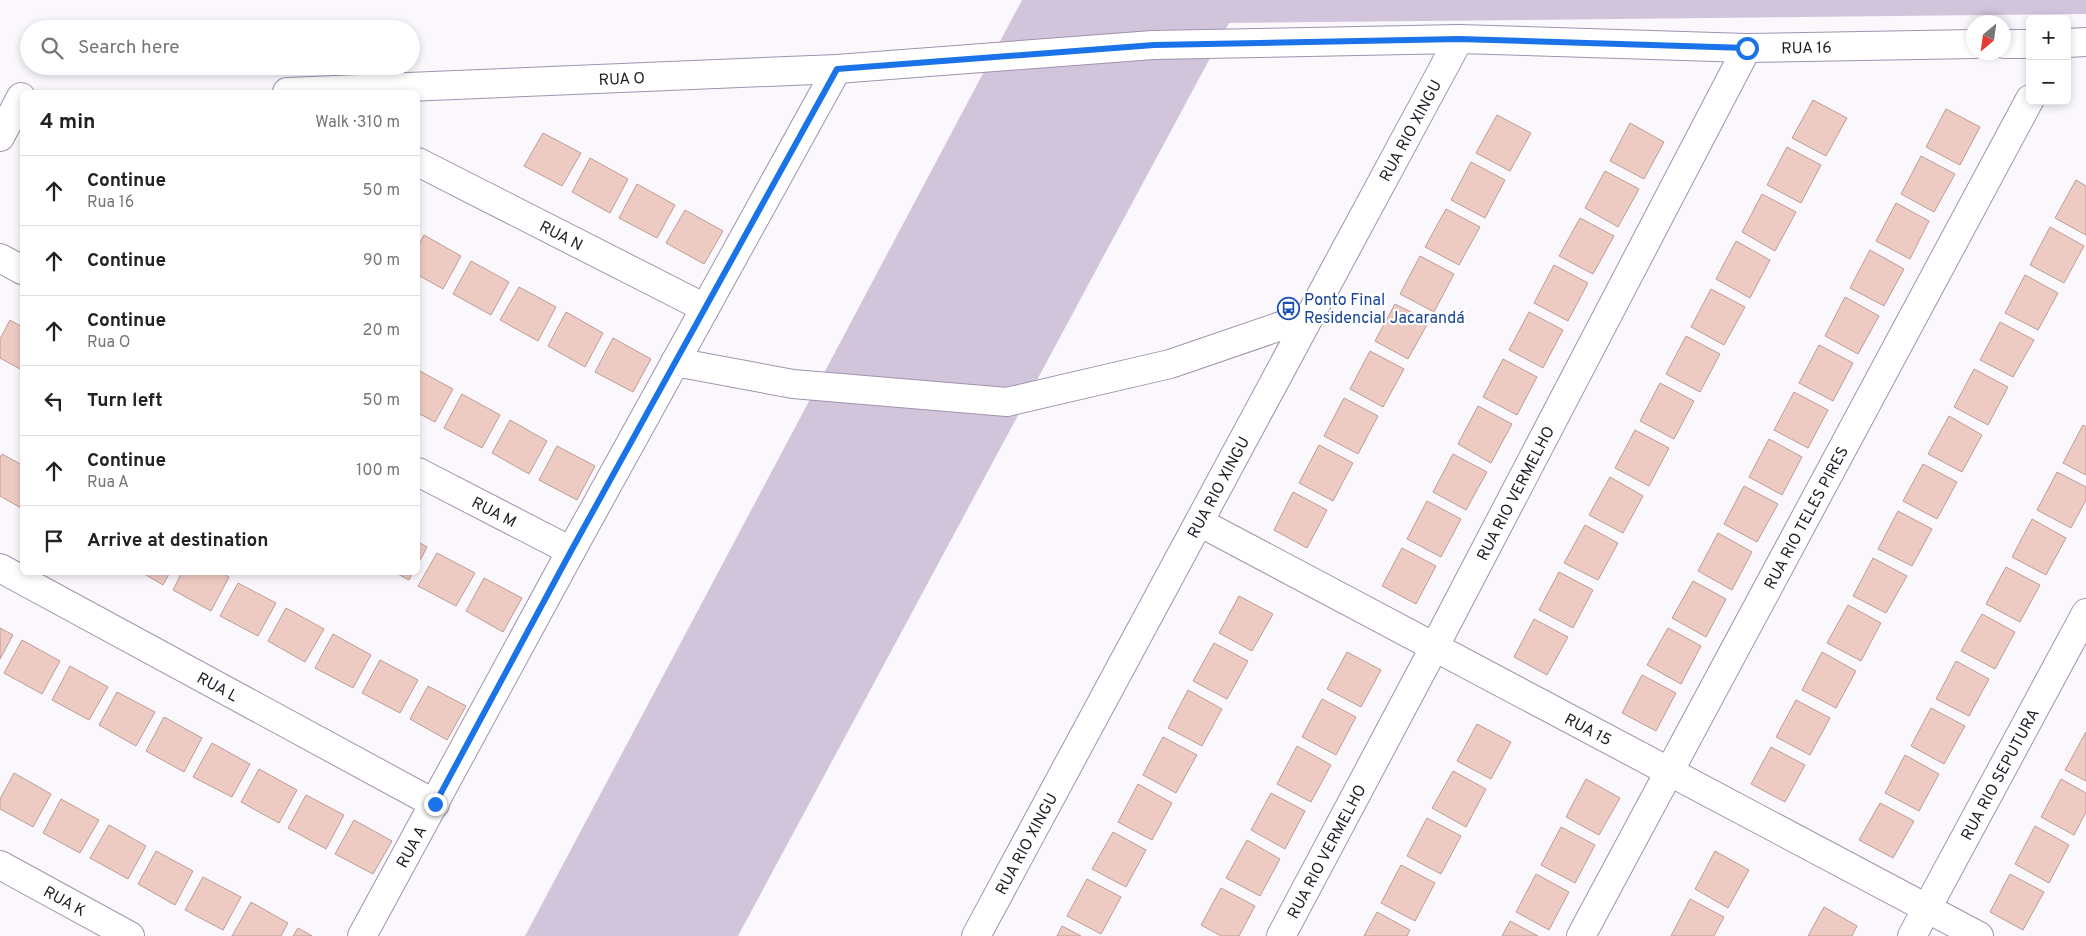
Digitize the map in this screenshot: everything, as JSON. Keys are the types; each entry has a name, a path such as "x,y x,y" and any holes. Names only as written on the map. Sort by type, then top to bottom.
{"street":[{"name":"RUA 16","path":"955,61 1154,45 1459,39 1747,48 1966,44"},
{"name":"RUA RIO XINGU","path":"976,936 1459,39"},
{"path":"2071,43 2086,42"},
{"path":"2011,44 2026,44"},
{"name":"RUA RIO VERMELHO","path":"1281,936 1436,646 1747,48"},
{"name":"RUA O","path":"335,90 837,69 955,61"},
{"name":"RUA A","path":"362,936 571,551 837,69"},
{"path":"0,137 14,97"},
{"name":"RUA RIO TELES PIRES","path":"1581,936 2027,105"},
{"name":"RUA N","path":"420,163 705,308"},
{"path":"0,258 20,269"},
{"path":"675,362 794,384 1007,402 1170,364 1310,316"},
{"name":"RUA M","path":"420,473 571,551"},
{"name":"RUA 15","path":"1199,522 1436,646 1979,936"},
{"name":"RUA L","path":"0,568 435,804"},
{"name":"RUA RIO SEPUTURA","path":"1912,936 2086,613"},
{"name":"RUA K","path":"0,865 130,936"}],"shaded area":[{"path":"1022,0 2086,0 2086,14 1229,23 738,936 525,936"}],"building":[{"path":"1813,100 1847,118 1826,156 1792,138"},
{"path":"1946,109 1980,127 1960,165 1926,147"},
{"path":"1497,115 1531,133 1510,171 1476,153"},
{"path":"1630,123 1664,142 1644,179 1610,161"},
{"path":"543,133 581,153 562,186 524,166"},
{"path":"1787,147 1821,165 1801,203 1767,185"},
{"path":"1921,156 1955,174 1934,212 1901,194"},
{"path":"590,158 628,179 610,213 572,192"},
{"path":"1471,162 1505,180 1485,218 1451,200"},
{"path":"1605,171 1639,189 1618,227 1585,208"},
{"path":"2076,180 2086,186 2086,235 2055,218"},
{"path":"637,184 675,205 657,238 619,218"},
{"path":"1762,194 1796,212 1775,251 1742,232"},
{"path":"1896,203 1929,221 1910,259 1876,241"},
{"path":"1446,209 1480,227 1459,265 1425,247"},
{"path":"685,210 723,231 704,264 666,243"},
{"path":"1580,218 1614,236 1593,274 1559,256"},
{"path":"2050,227 2084,246 2064,283 2030,265"},
{"path":"424,235 461,256 443,289 420,276 420,243"},
{"path":"1736,241 1770,260 1750,298 1716,279"},
{"path":"1870,250 1904,269 1884,306 1850,288"},
{"path":"1420,256 1454,274 1434,312 1400,294"},
{"path":"471,261 509,282 491,315 453,294"},
{"path":"1554,265 1588,283 1568,321 1534,303"},
{"path":"2025,275 2058,293 2038,330 2005,313"},
{"path":"519,287 556,307 538,341 500,320"},
{"path":"1711,289 1745,307 1724,345 1691,327"},
{"path":"1845,297 1879,316 1858,354 1825,336"},
{"path":"1395,304 1429,321 1408,359 1375,341"},
{"path":"566,312 603,333 585,367 548,346"},
{"path":"1529,312 1563,330 1543,368 1509,350"},
{"path":"10,320 20,326 20,369 0,358 0,339"},
{"path":"2000,322 2034,340 2013,377 1980,360"},
{"path":"1686,336 1720,354 1700,392 1666,374"},
{"path":"613,338 651,359 633,392 595,372"},
{"path":"1819,345 1853,363 1833,401 1799,383"},
{"path":"1370,351 1404,369 1383,407 1350,389"},
{"path":"1503,359 1537,377 1517,415 1483,397"},
{"path":"1974,369 2008,387 1988,425 1954,407"},
{"path":"420,371 453,389 435,422 420,414"},
{"path":"1660,383 1694,401 1674,439 1640,421"},
{"path":"1794,392 1828,410 1808,448 1774,430"},
{"path":"462,394 500,415 482,448 444,428"},
{"path":"1344,398 1378,416 1358,454 1324,436"},
{"path":"1478,406 1512,424 1491,463 1458,444"},
{"path":"1949,416 1982,435 1962,472 1928,454"},
{"path":"510,420 547,441 529,474 492,453"},
{"path":"2083,425 2086,427 2086,475 2063,463"},
{"path":"1635,430 1669,448 1649,486 1615,468"},
{"path":"1769,439 1802,457 1782,495 1749,477"},
{"path":"1319,445 1353,463 1333,501 1299,483"},
{"path":"557,446 595,466 577,500 539,480"},
{"path":"2,454 20,464 20,507 0,496 0,457"},
{"path":"1453,454 1487,472 1466,510 1433,492"},
{"path":"1923,464 1957,482 1937,519 1903,501"},
{"path":"2057,472 2086,487 2086,500 2071,528 2037,510"},
{"path":"1610,477 1643,496 1623,533 1589,515"},
{"path":"1744,486 1778,504 1757,542 1724,524"},
{"path":"1293,492 1327,510 1307,548 1274,530"},
{"path":"1427,501 1461,519 1441,557 1407,539"},
{"path":"1898,511 1932,529 1912,566 1878,549"},
{"path":"2032,519 2066,538 2046,575 2012,557"},
{"path":"1585,525 1618,543 1598,580 1564,563"},
{"path":"1718,533 1752,552 1732,590 1698,571"},
{"path":"420,543 427,547 420,560"},
{"path":"1402,548 1436,566 1416,604 1382,586"},
{"path":"437,553 475,573 456,606 418,586"},
{"path":"1873,558 1907,576 1886,613 1853,596"},
{"path":"2006,567 2040,585 2020,622 1986,604"},
{"path":"1559,572 1593,590 1573,628 1539,610"},
{"path":"146,575 168,575 163,585"},
{"path":"180,575 225,575 229,577 211,611 173,590"},
{"path":"400,575 412,575 409,580"},
{"path":"484,578 522,598 503,632 466,611"},
{"path":"1693,581 1726,599 1706,637 1672,618"},
{"path":"238,583 276,603 258,636 220,616"},
{"path":"1239,596 1273,614 1252,651 1219,633"},
{"path":"1848,605 1881,623 1861,661 1827,643"},
{"path":"286,608 324,629 305,662 268,641"},
{"path":"1982,614 2015,632 1995,669 1961,651"},
{"path":"1534,619 1568,637 1547,675 1514,657"},
{"path":"0,628 13,635 0,659"},
{"path":"1668,628 1701,646 1681,684 1647,665"},
{"path":"333,634 371,655 353,688 315,668"},
{"path":"22,640 60,661 42,694 4,673"},
{"path":"1214,643 1248,661 1227,699 1193,681"},
{"path":"1347,652 1381,670 1361,707 1327,689"},
{"path":"1822,652 1856,671 1836,708 1802,690"},
{"path":"380,660 418,680 400,713 362,693"},
{"path":"1956,661 1989,679 1969,716 1936,699"},
{"path":"70,666 108,687 89,720 52,700"},
{"path":"1642,675 1676,693 1656,731 1622,713"},
{"path":"428,686 466,706 447,740 410,719"},
{"path":"1188,690 1222,709 1202,746 1168,728"},
{"path":"117,692 155,712 136,746 99,725"},
{"path":"1322,699 1356,717 1336,755 1302,737"},
{"path":"1796,700 1830,718 1810,755 1776,737"},
{"path":"1931,708 1965,726 1944,764 1911,746"},
{"path":"164,717 202,738 184,772 146,751"},
{"path":"1477,724 1511,742 1491,779 1457,761"},
{"path":"2086,732 2086,781 2065,770"},
{"path":"1163,737 1197,755 1176,793 1143,775"},
{"path":"212,743 250,764 232,797 193,777"},
{"path":"1297,746 1331,765 1311,802 1277,784"},
{"path":"1771,747 1805,765 1785,802 1751,784"},
{"path":"1905,755 1939,774 1919,811 1885,793"},
{"path":"259,769 297,790 279,823 241,802"},
{"path":"1453,771 1486,789 1466,827 1432,808"},
{"path":"14,773 51,794 33,827 0,809 0,799"},
{"path":"1586,779 1620,798 1599,835 1566,817"},
{"path":"2061,779 2086,793 2086,812 2074,835 2041,817"},
{"path":"1138,784 1172,803 1152,840 1118,822"},
{"path":"1271,793 1305,811 1285,849 1251,830"},
{"path":"306,795 344,815 326,849 288,828"},
{"path":"61,799 99,820 80,853 43,833"},
{"path":"1880,803 1914,821 1893,858 1859,840"},
{"path":"1427,818 1461,836 1441,874 1407,856"},
{"path":"354,820 392,841 373,874 335,854"},
{"path":"109,825 146,846 128,879 90,858"},
{"path":"2035,826 2069,845 2049,883 2015,864"},
{"path":"1561,827 1595,845 1575,883 1541,865"},
{"path":"1113,832 1146,850 1126,887 1092,869"},
{"path":"1247,840 1280,859 1260,896 1226,878"},
{"path":"156,851 193,871 175,905 138,884"},
{"path":"1715,851 1749,870 1728,908 1695,889"},
{"path":"1401,865 1435,883 1415,921 1381,903"},
{"path":"1536,874 1569,892 1549,930 1516,912"},
{"path":"2010,874 2044,892 2023,930 1990,912"},
{"path":"203,877 241,897 223,930 185,910"},
{"path":"1087,879 1121,897 1101,934 1067,916"},
{"path":"1221,888 1255,906 1239,936 1221,936 1201,925"},
{"path":"1690,899 1724,917 1714,936 1671,936"},
{"path":"251,902 288,923 281,936 232,936"},
{"path":"1824,907 1857,926 1852,936 1808,936"},
{"path":"1377,912 1410,930 1407,936 1364,936"},
{"path":"1510,921 1538,936 1502,936"},
{"path":"1062,926 1081,936 1057,936"},
{"path":"298,928 312,936 293,936"}],"place":[{"name":"Ponto Final Residencial Jacarandá","path":"1288,308"}],"route":[{"path":"435,804 571,551 837,69 1154,45 1459,39 1747,48"}]}
